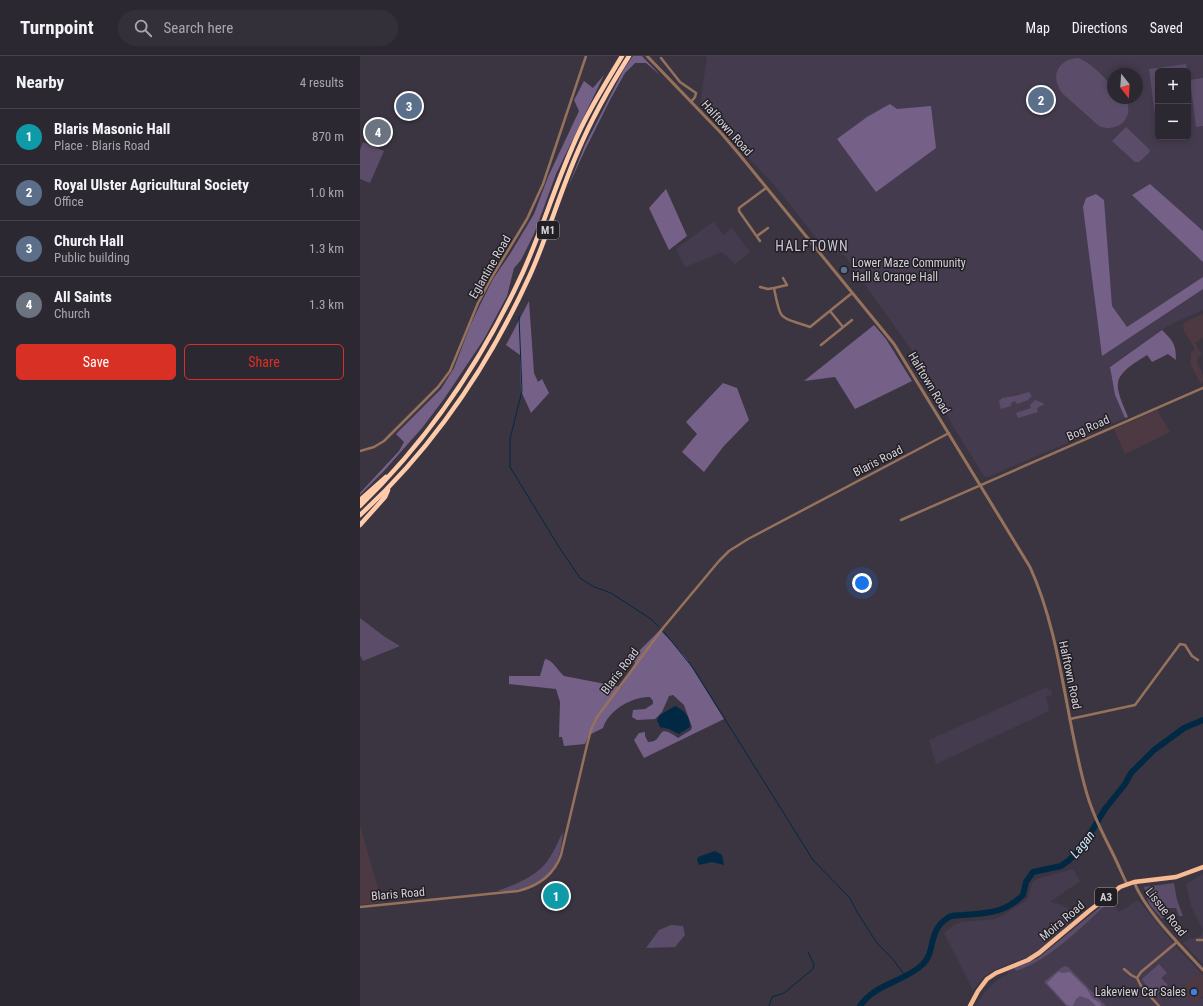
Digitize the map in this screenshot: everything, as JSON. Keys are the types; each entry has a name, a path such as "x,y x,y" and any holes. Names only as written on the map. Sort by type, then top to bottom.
{"highway":[{"name":"M1","path":"360,506 394,471 437,418 484,349 523,271 572,147 596,100 622,56"},
{"name":"M1","path":"360,515 392,483 444,422 459,402 491,351 530,275 578,151 604,99 630,56"},
{"path":"360,500 394,471"},
{"path":"360,525 385,497 392,483"},
{"name":"Moira Road","path":"970,1006 978,991 987,979 1004,969 1028,960 1039,953 1120,887 1134,882 1176,877 1203,867"}],"street":[{"name":"Eglantine Road","path":"360,451 374,447 384,441 438,387 450,371 482,297 535,204 586,56"},
{"name":"Halftown Road","path":"647,56 722,134 894,344 1030,567 1037,584 1054,640 1085,786 1093,812 1127,884"},
{"name":"Halftown Road","path":"661,58 680,82 696,93 691,102"},
{"path":"760,240 739,211 740,208 766,188"},
{"path":"757,236 768,228"},
{"path":"760,287 768,289 787,284 783,278"},
{"path":"774,288 778,311 781,316 788,321 810,327 852,293"},
{"path":"830,311 843,327"},
{"path":"821,345 852,320"},
{"name":"Bog Road","path":"901,520 1203,388"},
{"name":"Blaris Road","path":"360,907 518,892 533,887 544,880 555,869 558,863 591,730 597,717 663,628 719,560 744,541 949,433"},
{"name":"Halftown Road","path":"1070,719 1135,705 1180,644 1185,645 1192,656 1198,660"},
{"name":"Lissue Road","path":"1134,882 1149,908 1203,970"},
{"path":"1197,940 1203,940"},
{"path":"1137,978 1141,972 1177,941"},
{"path":"1124,969 1137,978 1141,986 1159,1006"}],"shaded area":[{"path":"633,56 642,56 660,75 646,63 635,63 625,73 585,150 568,187 585,145 624,69"},
{"path":"707,56 1203,56 1203,310 1169,325 1110,366 1115,395 1125,418 988,477 984,476 953,426 916,356 845,256 818,240 776,187 700,106"},
{"path":"1078,58 1083,60 1092,66 1107,80 1107,104 1128,104 1127,117 1118,126 1106,128 1099,126 1062,93 1056,81 1056,75 1061,65 1071,59"},
{"path":"1186,64 1187,68 1156,68"},
{"path":"1155,68 1155,116 1149,69"},
{"path":"604,75 556,174 534,234 521,260 514,268 507,296 484,339 444,399 422,428 383,472 360,495 360,493 399,451 404,442 396,434 441,389 454,368 470,326 493,279 534,214 548,177 579,111 574,100 584,81 593,88"},
{"path":"1203,78 1203,126 1196,127 1191,80"},
{"path":"890,104 897,109 931,106 936,148 876,192 837,139 867,117"},
{"path":"1126,127 1150,150 1149,153 1139,162 1135,162 1112,141"},
{"path":"363,142 384,151 370,183 360,179 360,150"},
{"path":"1150,184 1203,231 1203,262 1132,195"},
{"path":"666,189 687,236 669,250 649,208"},
{"path":"1096,194 1104,200 1112,306 1127,327 1203,277 1203,289 1102,356 1083,207 1086,198"},
{"path":"714,221 723,235 732,228 750,252 735,264 722,252 685,267 676,249"},
{"path":"529,301 534,373 538,382 542,379 549,393 531,413 521,391 520,355 506,345"},
{"path":"1203,314 1203,338 1195,343 1202,355 1198,357 1197,362 1203,375 1201,385 1191,365 1191,353 1195,349 1184,331 1183,325 1185,322"},
{"path":"874,325 886,339 912,381 855,409 835,377 804,381"},
{"path":"1162,330 1173,343 1176,360 1168,354 1152,362 1147,355 1125,370 1119,379 1118,386 1119,395 1128,417 1125,418 1115,395 1110,367"},
{"path":"723,383 737,388 749,420 723,447 704,472 682,452 697,434 686,422"},
{"path":"1029,392 1032,396 1028,400 1017,404 1015,401 1011,403 1011,406 1001,409 999,401 1002,398"},
{"path":"1035,400 1045,404 1037,408 1038,412 1018,418 1016,413 1031,408 1030,405"},
{"path":"1157,410 1170,432 1125,454 1114,429"},
{"path":"360,618 385,637 400,646 363,661 360,655"},
{"path":"660,630 686,658 724,719 644,758 634,740 639,733 645,732 648,742 657,739 663,732 666,731 678,738 691,730 692,727 684,705 673,695 669,696 662,712 655,719 637,720 632,717 633,710 645,709 653,704 650,697 636,699 615,710 603,728 589,735 585,744 564,746 562,737 559,737 560,702 556,689 509,684 509,676 540,676 545,659 553,663 564,676 621,687 635,663 632,658"},
{"path":"1047,687 1048,690 1051,689 1052,695 1046,696 1049,711 936,764 929,740"},
{"path":"360,825 382,902 360,905"},
{"path":"563,832 558,859 551,871 545,877 531,886 514,890 497,891 518,883 544,866"},
{"path":"1073,869 1080,881 1050,902 1067,908 1072,914 1069,925 1037,953 994,970 984,976 973,990 944,933 954,925 962,922 995,919 1002,916 1028,898 1032,883 1037,879"},
{"path":"1203,874 1203,929 1191,906 1186,884"},
{"path":"1174,883 1177,900 1183,916 1179,916 1176,908 1165,908 1163,911 1164,917 1162,919 1149,904 1144,887"},
{"path":"1110,899 1111,900 1066,941 1029,966 1016,971 1014,968 1038,958"},
{"path":"1111,900 1119,912 1138,900 1178,949 1200,972 1181,987 1194,1004 1202,997 1203,1006 975,1006 986,991 997,980 1008,974 1007,971 1014,968 1015,971 1053,951"},
{"path":"671,925 683,926 685,935 675,947 646,948 659,930"},
{"path":"1202,932 1203,964 1183,943 1190,939 1201,937"},
{"path":"1159,964 1167,973 1161,978 1168,985 1155,995 1142,980"},
{"path":"1065,966 1068,967 1106,1006 1066,1006 1044,982"},
{"path":"1058,972 1070,972 1087,989 1092,998 1100,1003 1101,1006 1096,1006 1089,999 1080,996 1076,999 1072,1006 1067,1005 1047,983"},
{"name":"Lakeview Car Sales","path":"1200,972 1203,975 1203,996 1194,1004 1181,987"}],"water":[{"path":"675,706 686,714 690,723 690,727 679,734 669,729 660,727 657,720 660,715"},
{"path":"715,851 722,855 724,865 712,862 699,865 697,860 698,857"}],"waterway":[{"path":"519,316 522,391 510,439 510,467 559,547 580,578 592,586 611,593 651,619 659,627"},
{"path":"664,632 693,668 813,860 850,898 857,912 877,943 892,958 906,977"},
{"name":"Lagan","path":"860,1006 873,993 908,975 923,964 927,959 937,928 949,917 956,915 988,913 1003,909 1023,895 1026,882 1033,872 1061,866 1068,861 1081,849 1105,809 1125,784 1131,773 1154,750 1184,728 1203,720"},
{"path":"769,1006 772,997 784,993 813,969 814,965 808,952"}],"place":[{"name":"Royal Ulster Agricultural Society","path":"1041,100"},
{"name":"Church Hall","path":"409,106"},
{"name":"All Saints","path":"378,132"},
{"name":"Lower Maze Community Hall & Orange Hall","path":"844,270"},
{"name":"Blaris Masonic Hall","path":"556,896"},
{"name":"Lakeview Car Sales","path":"1194,992"}],"district":[{"name":"HALFTOWN","path":"812,246"}]}
